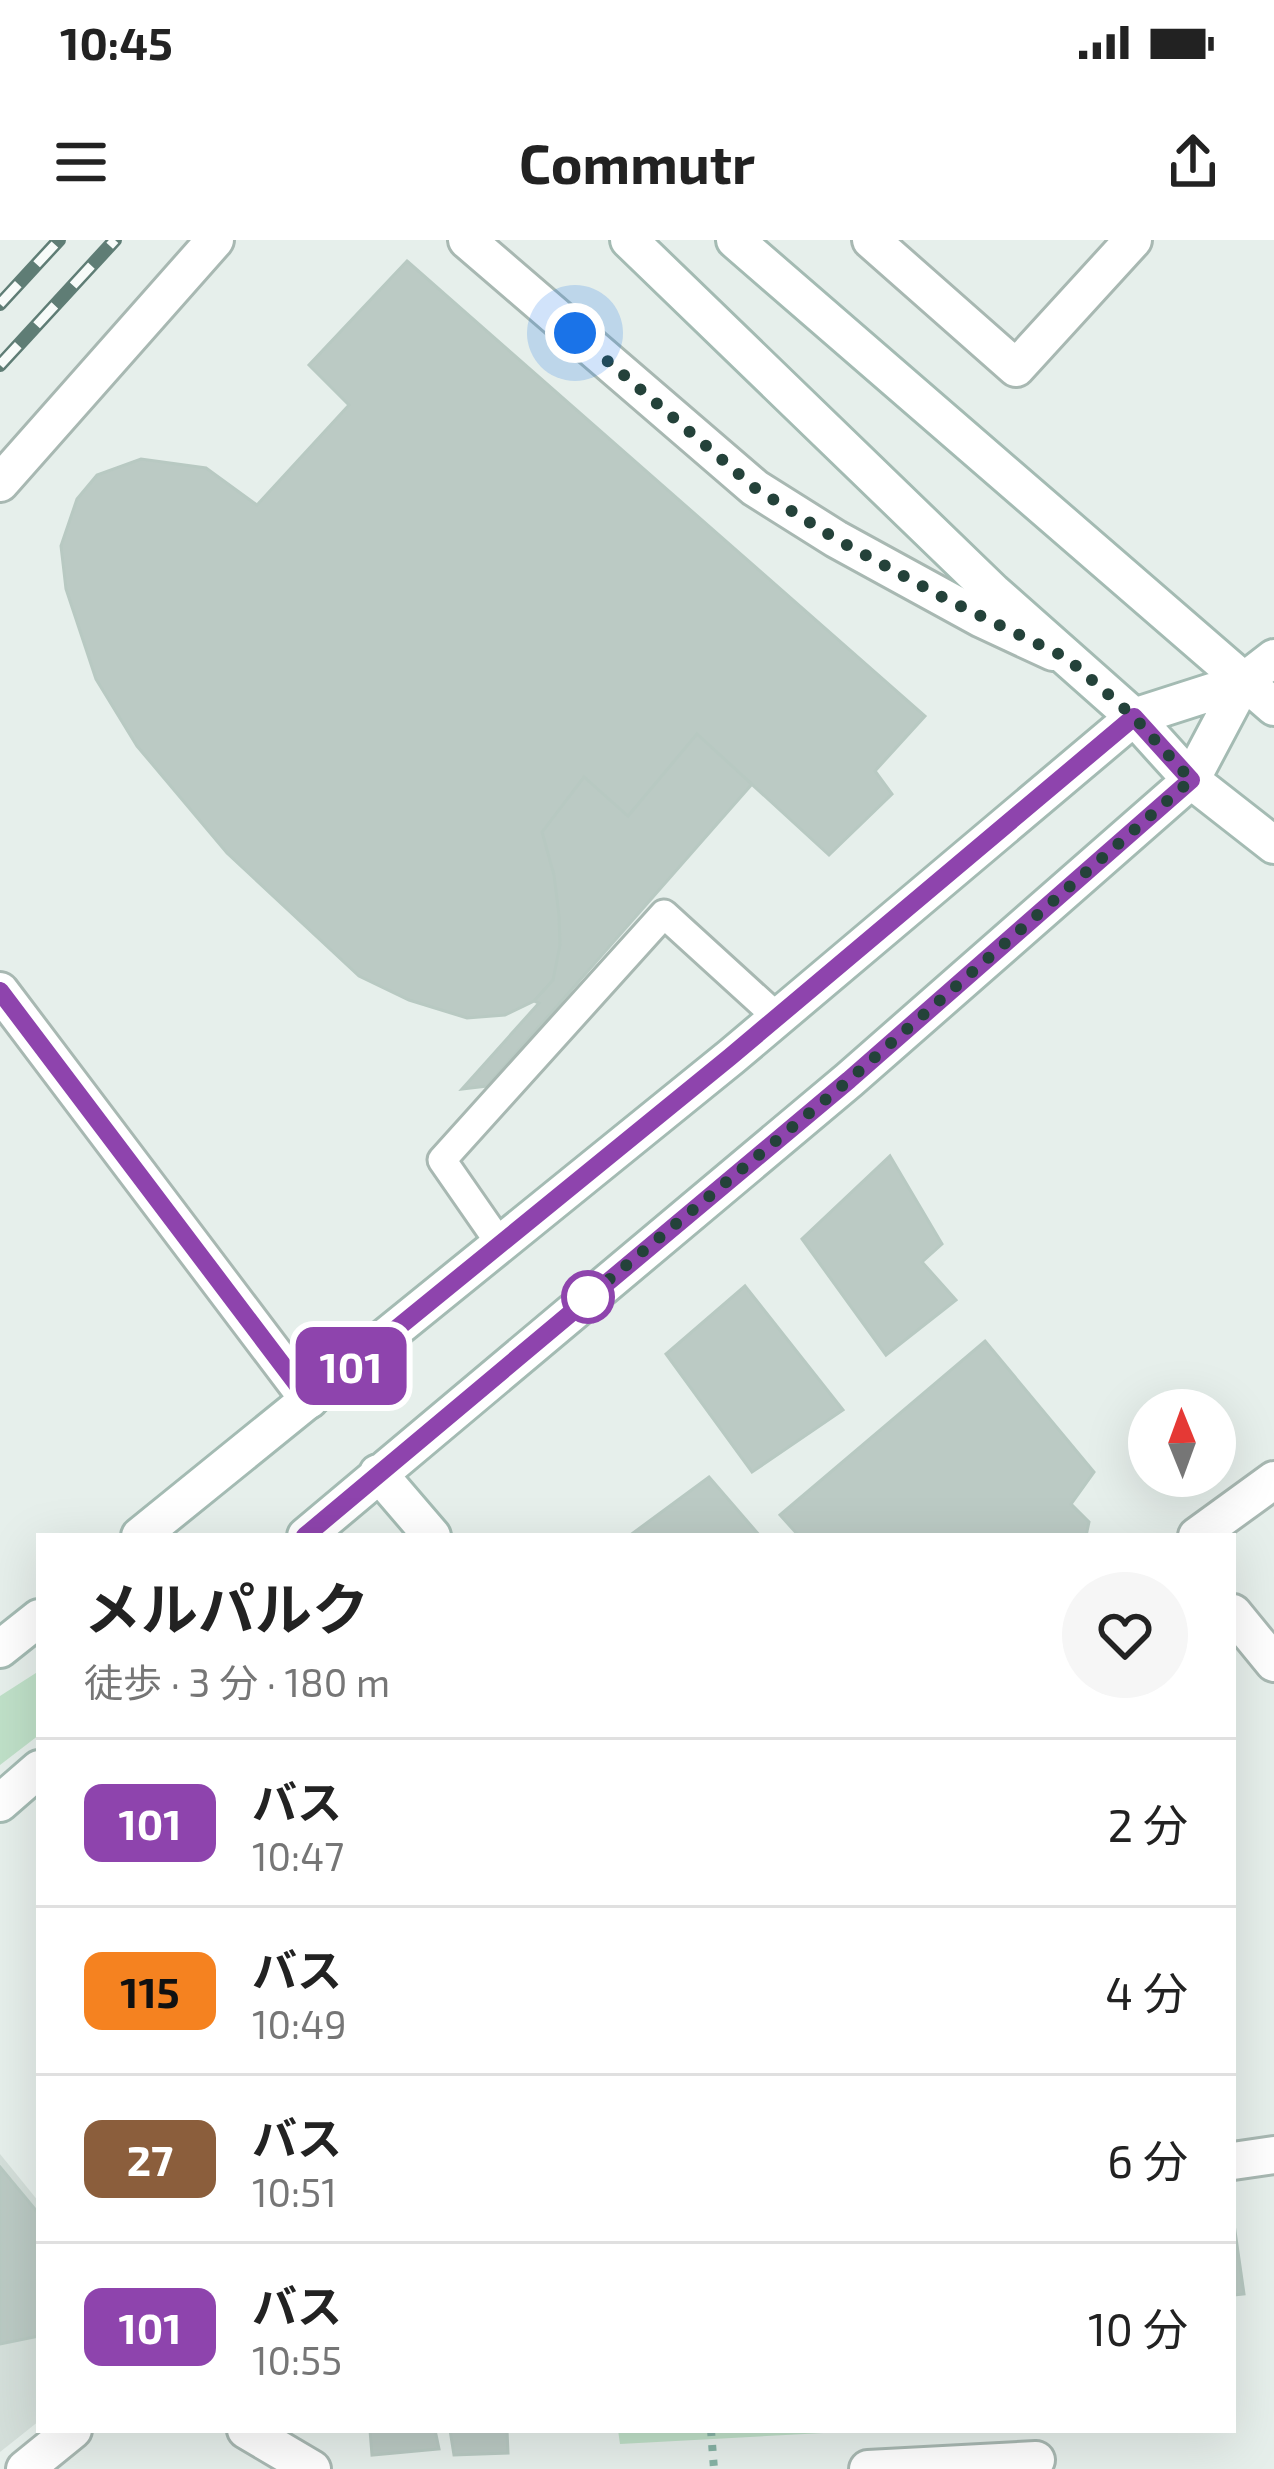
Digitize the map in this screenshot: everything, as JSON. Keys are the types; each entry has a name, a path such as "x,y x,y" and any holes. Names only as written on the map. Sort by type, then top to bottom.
{"street":[{"path":"0,483 215,240"},
{"path":"467,240 755,488 836,539 982,619 1067,658"},
{"path":"629,240 993,592 1134,717 1191,780 1274,845"},
{"path":"735,240 1274,707"},
{"path":"871,240 1016,368 1132,240"},
{"path":"144,1533 501,1245 1134,717 1244,682 1274,658"},
{"path":"308,1533 849,1080 1191,780 1244,682"},
{"path":"0,991 309,1400"},
{"path":"378,1473 429,1533"},
{"path":"1201,1533 1274,1480"},
{"path":"1236,1616 1274,1663"},
{"path":"0,1649 36,1620"},
{"path":"0,1803 36,1772"},
{"path":"1236,2161 1274,2155"},
{"path":"26,2469 69,2433"},
{"path":"251,2433 311,2469"},
{"path":"868,2469 1034,2453"}],"lane":[{"path":"501,1245 442,1160 664,914 777,1017"}],"path":[{"path":"711,2433 713,2469"}],"shaded area":[{"path":"0,2154 36,2198 36,2423 0,2452"}],"green space":[{"path":"36,1673 36,1737 0,1765 0,1696"},
{"path":"618,2433 824,2433 620,2444"}],"building":[{"path":"407,261 925,716 875,771 892,794 829,855 697,734 628,816 584,777 542,832 559,915 560,945 553,980 534,1001 505,1015 467,1018 409,1000 359,976 227,853 137,746 96,679 66,589 61,546 77,499 97,475 141,459 206,468 257,505 349,405 309,365"},
{"path":"697,734 752,784 487,1086 462,1089 539,1003 534,1001 553,980 560,945 559,915 542,832 584,777 628,816"},
{"path":"890,1156 942,1244 922,1262 956,1300 886,1355 802,1239"},
{"path":"745,1286 843,1410 752,1472 666,1354"},
{"path":"985,1341 1094,1472 1071,1504 1089,1522 1087,1533 796,1533 780,1515"},
{"path":"709,1477 757,1533 633,1533"},
{"path":"0,2167 36,2210 36,2337 0,2344"},
{"path":"1236,2238 1244,2294 1236,2295"},
{"path":"370,2433 436,2433 439,2449 372,2455"},
{"path":"450,2433 507,2433 508,2453 454,2455"}],"railway":[{"path":"0,304 59,240"},
{"path":"0,365 115,240"}],"bus line":[{"name":"101","path":"0,991 309,1400 730,1057 1134,717 1191,780 849,1080 308,1533"}],"route":[{"path":"575,333 755,488 836,539 982,619 1067,658 1134,717 1191,780 849,1080 588,1297"}]}
